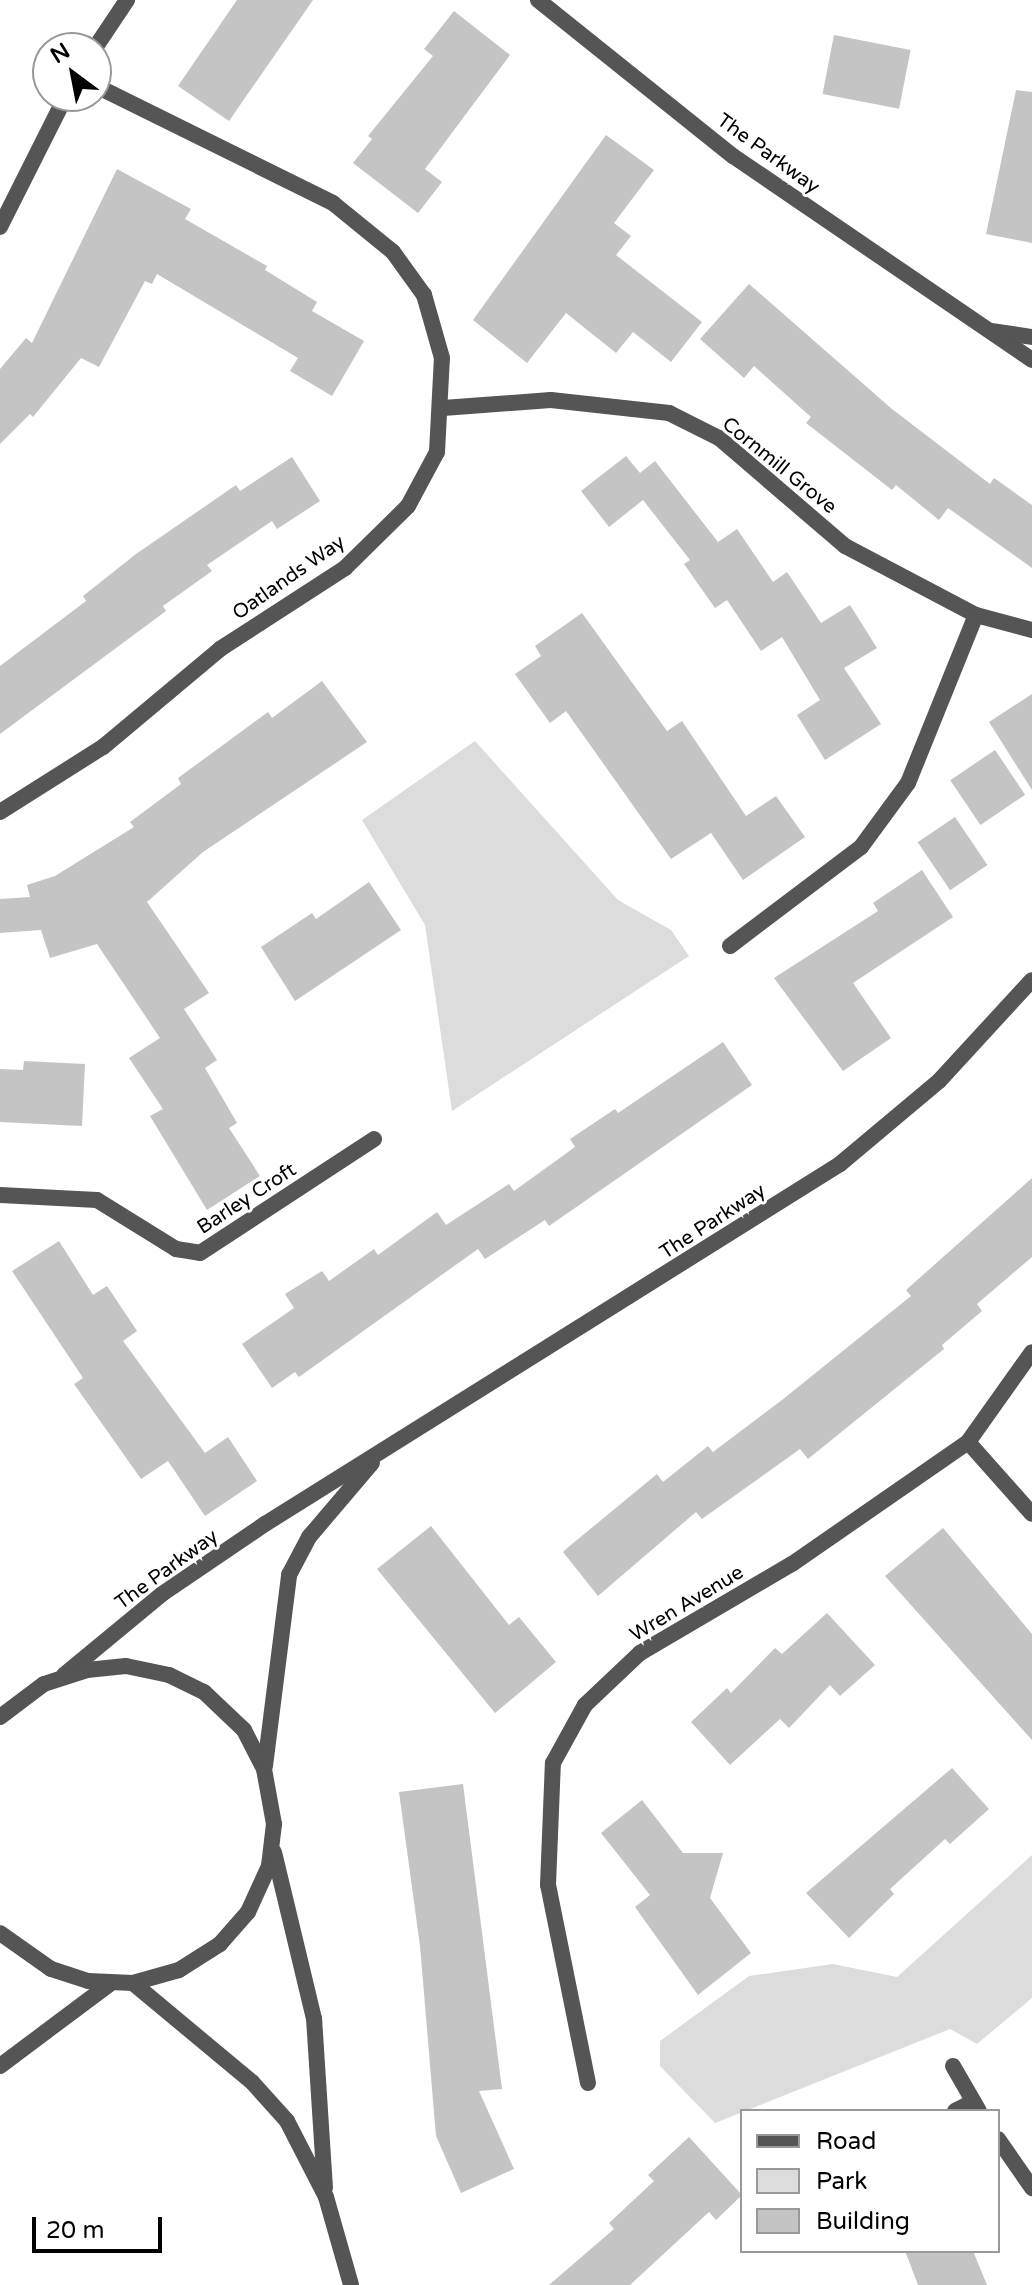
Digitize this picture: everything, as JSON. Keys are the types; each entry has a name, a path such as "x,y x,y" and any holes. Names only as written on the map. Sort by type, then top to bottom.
{"street":[{"path":"106,32 127,0"},
{"name":"The Parkway","path":"538,0 733,156 982,329 1032,360"},
{"name":"Oatlands Way","path":"0,812 103,747 220,649 345,568 408,506 437,452 443,408 442,358 424,295 393,252 333,203 112,94"},
{"path":"0,227 58,112"},
{"name":"The Parkway","path":"982,329 1032,337"},
{"name":"Cornmill Grove","path":"443,408 551,400 669,413 719,438 845,546 976,615 1032,630"},
{"path":"730,946 861,847 908,783 976,615"},
{"name":"The Parkway","path":"64,1675 162,1594 840,1164 939,1081 1032,980"},
{"name":"Barley Croft","path":"0,1195 97,1200 176,1249 200,1253 374,1139"},
{"name":"Wren Avenue","path":"588,2083 548,1885 553,1763 585,1705 640,1653 792,1564 968,1442 1032,1352"},
{"path":"968,1442 1032,1514"},
{"name":"The Parkway","path":"264,1769 289,1575 309,1537 381,1453"},
{"path":"0,1717 25,1695 64,1675 126,1666 185,1682 233,1718 264,1769 274,1808 273,1847 314,2018 326,2197"},
{"path":"0,1933 6,1943 51,1969 111,1983 133,1983 179,1970 220,1944 248,1912 273,1847"},
{"path":"0,2066 111,1983"},
{"path":"133,1983 252,2082 287,2121 326,2197 351,2285"},
{"path":"953,2066 976,2107"},
{"path":"1000,2142 1032,2188"}],"green space":[{"path":"475,741 618,900 671,930 689,956 452,1111 425,925 362,820"},
{"path":"1032,1855 1032,1998 977,2044 950,2029 750,2109 740,2109 740,2113 715,2123 660,2066 660,2041 749,1976 833,1964 897,1977"}],"building":[{"path":"237,0 313,0 229,121 178,86"},
{"path":"454,11 510,55 425,169 442,182 418,213 353,163 372,139 368,136 433,56 424,49"},
{"path":"834,35 911,50 899,109 823,94"},
{"path":"1016,90 1032,92 1032,243 986,234"},
{"path":"606,135 654,170 614,223 631,236 616,255 702,322 671,362 633,332 616,353 566,313 527,363 473,320"},
{"path":"117,169 191,209 185,219 267,266 265,270 317,302 312,311 364,341 332,396 290,371 298,358 157,274 152,284 145,281 99,367 81,358 33,417 30,414 0,444 0,369 26,338 32,343"},
{"path":"749,284 892,409 990,484 994,478 1032,505 1032,568 948,508 939,520 896,485 892,490 806,423 811,417 754,366 744,378 700,339"},
{"path":"626,456 640,473 655,461 718,542 737,529 773,582 787,572 821,623 850,605 877,648 844,668 881,724 825,760 797,715 820,700 782,637 761,651 727,600 715,608 684,564 690,560 643,500 609,527 581,491"},
{"path":"292,457 320,501 277,529 272,521 207,565 212,571 163,606 166,611 0,734 0,666 86,601 83,596 136,554 236,485 240,491"},
{"path":"582,613 667,731 682,721 746,816 776,796 805,837 743,880 711,833 671,859 566,711 550,723 515,674 541,656 535,646"},
{"path":"322,681 367,742 203,852 147,902 209,993 184,1009 217,1060 205,1068 237,1123 229,1128 260,1176 207,1210 150,1116 163,1109 129,1058 160,1038 97,944 50,958 41,930 0,933 0,899 30,897 27,885 55,876 134,827 130,822 181,784 178,778 268,712 272,718"},
{"path":"1032,694 1032,790 989,722"},
{"path":"995,750 1025,795 980,825 950,780"},
{"path":"955,817 987,865 950,890 918,842"},
{"path":"922,870 953,917 853,983 891,1038 843,1071 774,978 878,911 873,903"},
{"path":"369,882 401,930 295,1001 261,947 312,913 316,919"},
{"path":"723,1042 752,1085 549,1226 545,1220 485,1259 478,1249 299,1377 295,1372 272,1388 242,1344 294,1308 285,1294 322,1271 329,1281 374,1249 378,1255 437,1212 446,1225 509,1184 514,1191 575,1147 570,1139 615,1109 618,1113"},
{"path":"24,1061 85,1064 82,1126 0,1122 0,1069 23,1070"},
{"path":"1032,1178 1032,1257 977,1304 982,1311 942,1345 944,1349 808,1459 800,1449 702,1519 696,1512 598,1596 563,1552 566,1549 657,1474 663,1482 708,1446 713,1452 782,1400 911,1296 906,1290"},
{"path":"59,1241 93,1295 107,1286 137,1331 123,1341 205,1453 228,1437 257,1481 205,1516 168,1461 141,1479 74,1384 83,1378 12,1271"},
{"path":"431,1526 509,1625 519,1617 556,1662 495,1713 377,1569"},
{"path":"943,1528 1032,1634 1032,1740 885,1576"},
{"path":"827,1613 875,1665 840,1696 830,1685 789,1728 780,1719 730,1765 691,1722 727,1688 731,1693 775,1648 782,1654"},
{"path":"952,1768 989,1809 950,1844 945,1839 890,1889 894,1894 849,1938 806,1893"},
{"path":"463,1784 502,2089 479,2091 514,2169 461,2193 436,2136 420,1946 399,1792"},
{"path":"642,1800 683,1853 723,1853 710,1898 751,1953 698,1995 635,1907 650,1895 601,1833"},
{"path":"689,2137 740,2193 740,2197 716,2220 709,2212 630,2285 549,2285 614,2229 609,2223 654,2181 648,2175"},
{"path":"906,2253 974,2253 987,2285 918,2285"}]}
